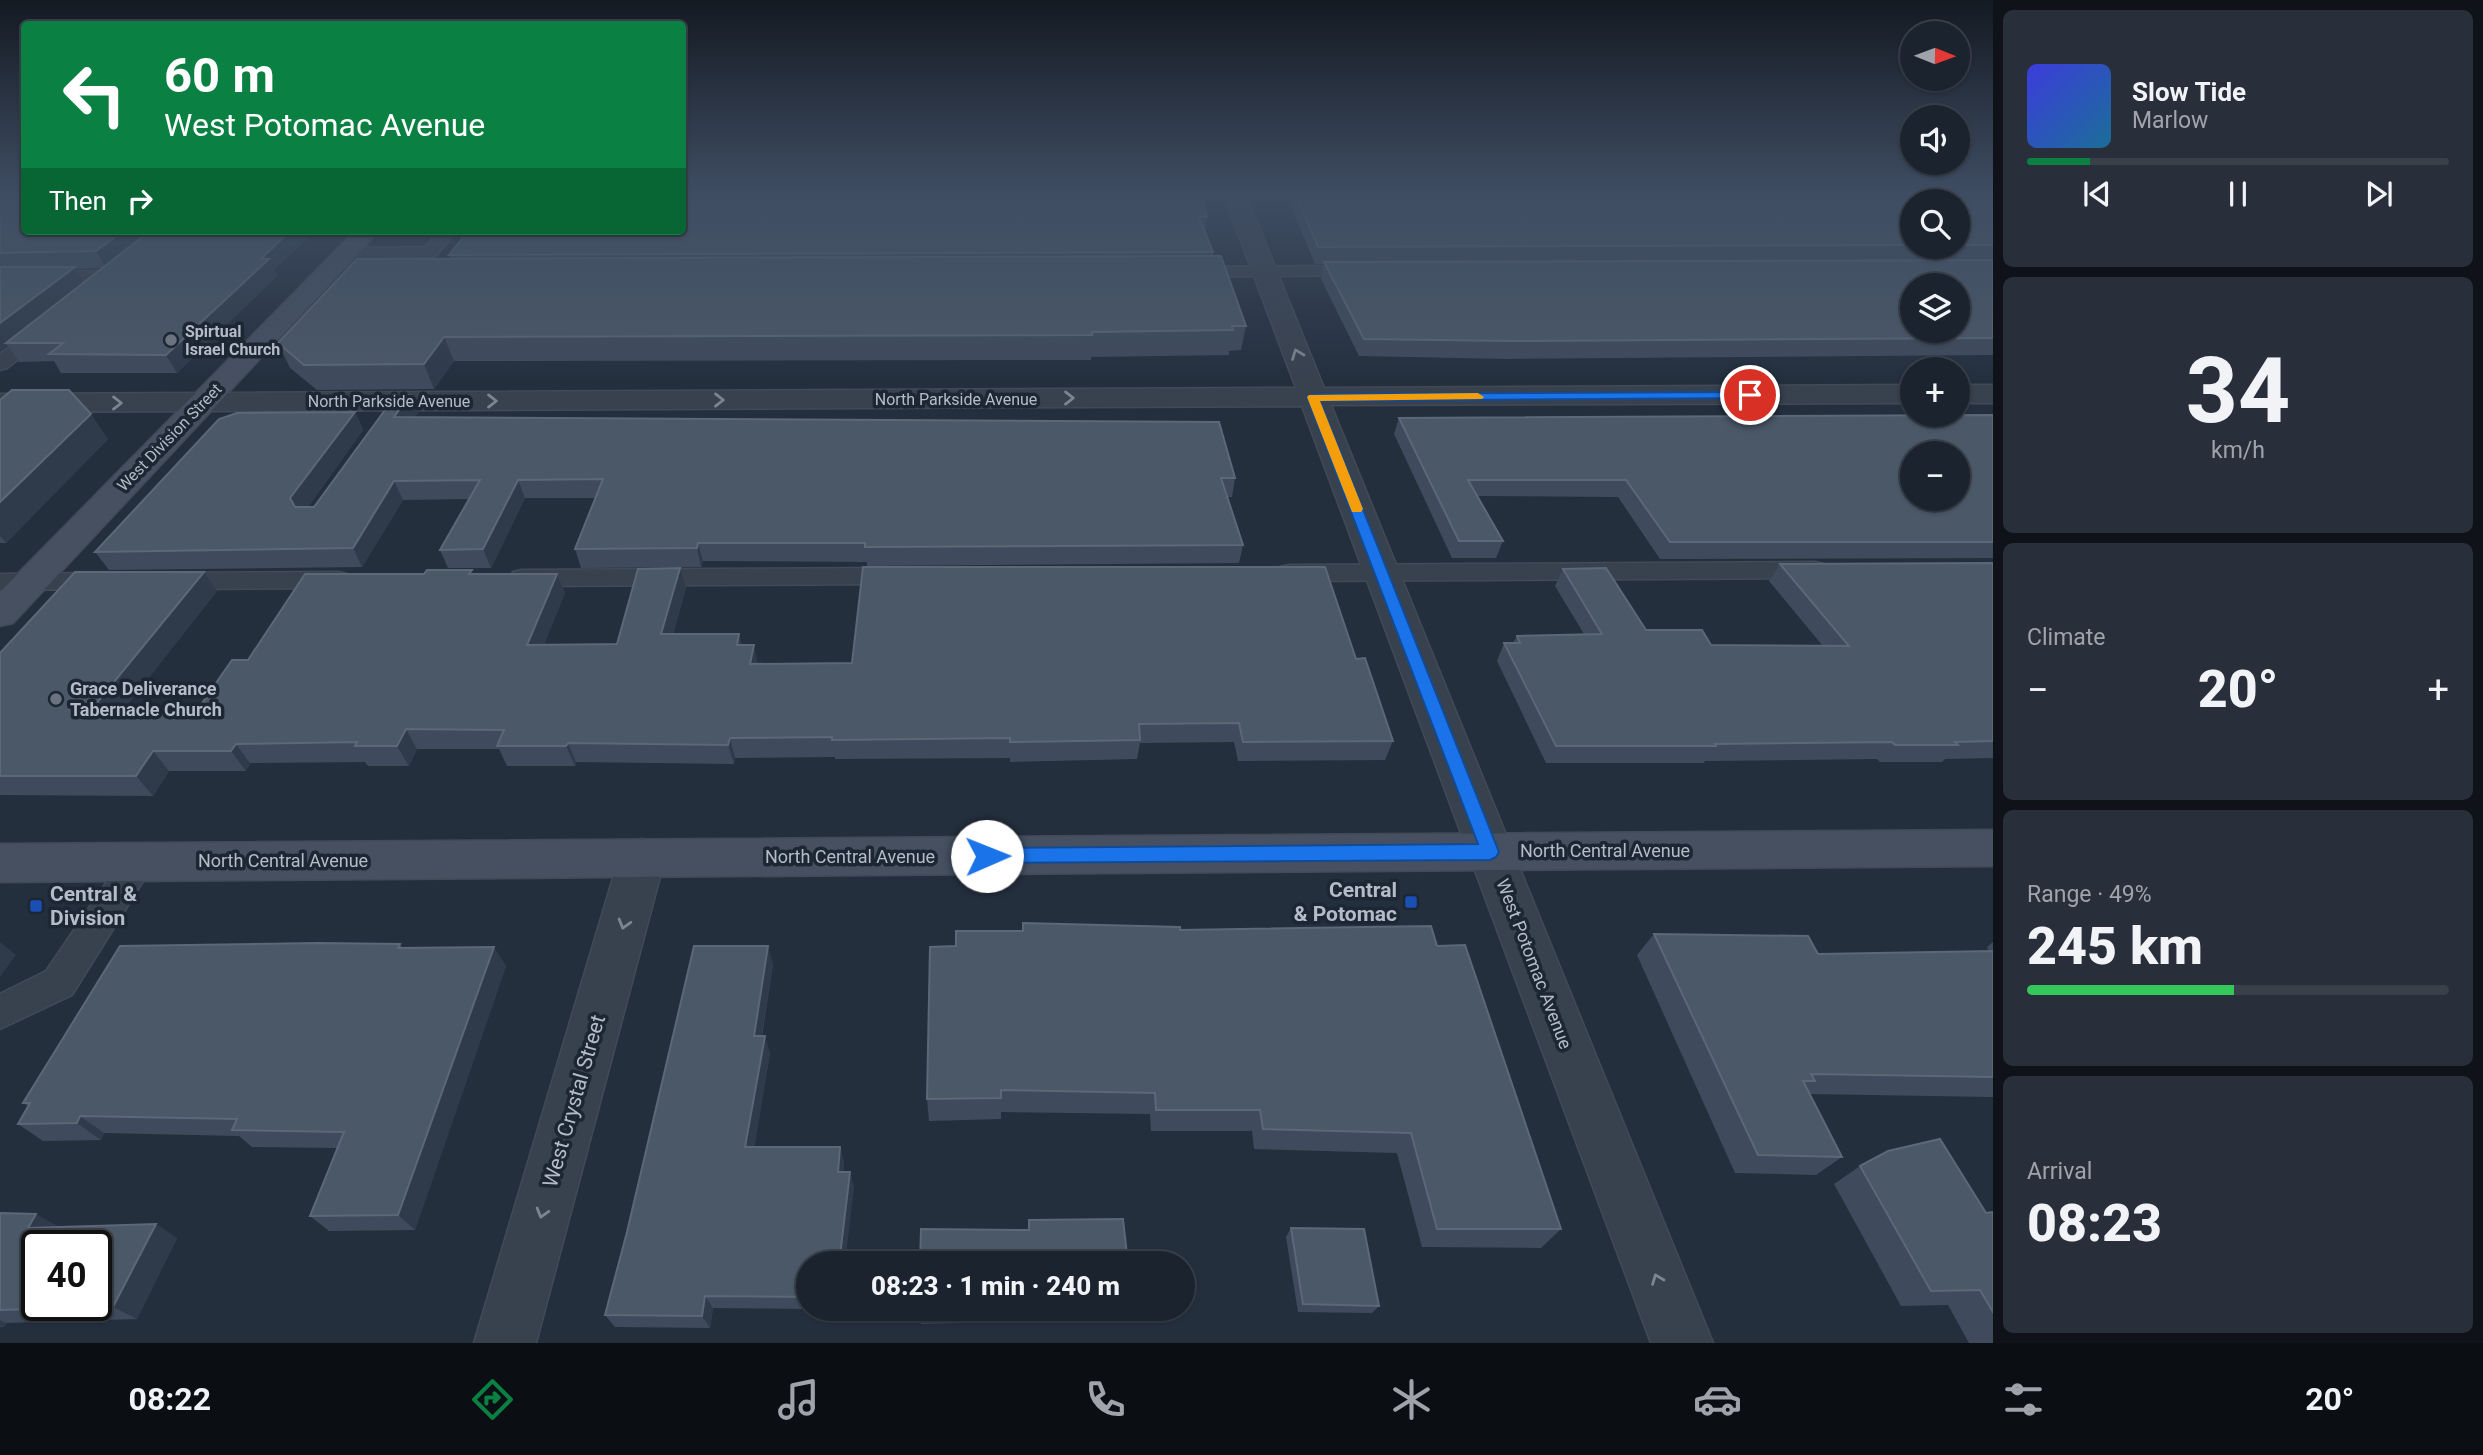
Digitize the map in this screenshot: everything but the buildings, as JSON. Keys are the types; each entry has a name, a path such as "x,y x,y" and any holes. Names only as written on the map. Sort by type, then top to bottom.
{"street":[{"name":"West Division Street","path":"0,614 203,402 340,268 349,256"},
{"name":"West Potomac Avenue","path":"1258,256 1682,1343"},
{"name":"North Parkside Avenue","path":"0,403 1900,394"},
{"path":"1970,394 1993,394"},
{"name":"North Central Avenue","path":"0,863 1993,848"},
{"name":"West Crystal Street","path":"505,1343 642,858"}],"lane":[{"path":"340,268 414,256"},
{"path":"91,292 130,261"},
{"path":"1175,272 1383,271"},
{"path":"0,277 111,276"},
{"path":"0,364 60,316"},
{"path":"381,425 398,401"},
{"path":"1263,574 1840,570"},
{"path":"499,579 916,576"},
{"path":"152,581 360,580"},
{"path":"0,582 124,581"},
{"path":"0,1012 59,983 139,862"}],"slow traffic":[{"path":"1357,509 1313,397 1478,397"}],"place":[{"name":"Spirtual Israel Church","path":"171,340"},
{"name":"Grace Deliverance Tabernacle Church","path":"56,699"},
{"name":"Central & Potomac","path":"1411,902"},
{"name":"Central & Division","path":"36,906"}],"route":[{"path":"987,856 1490,852 1313,397 1750,395"}]}
